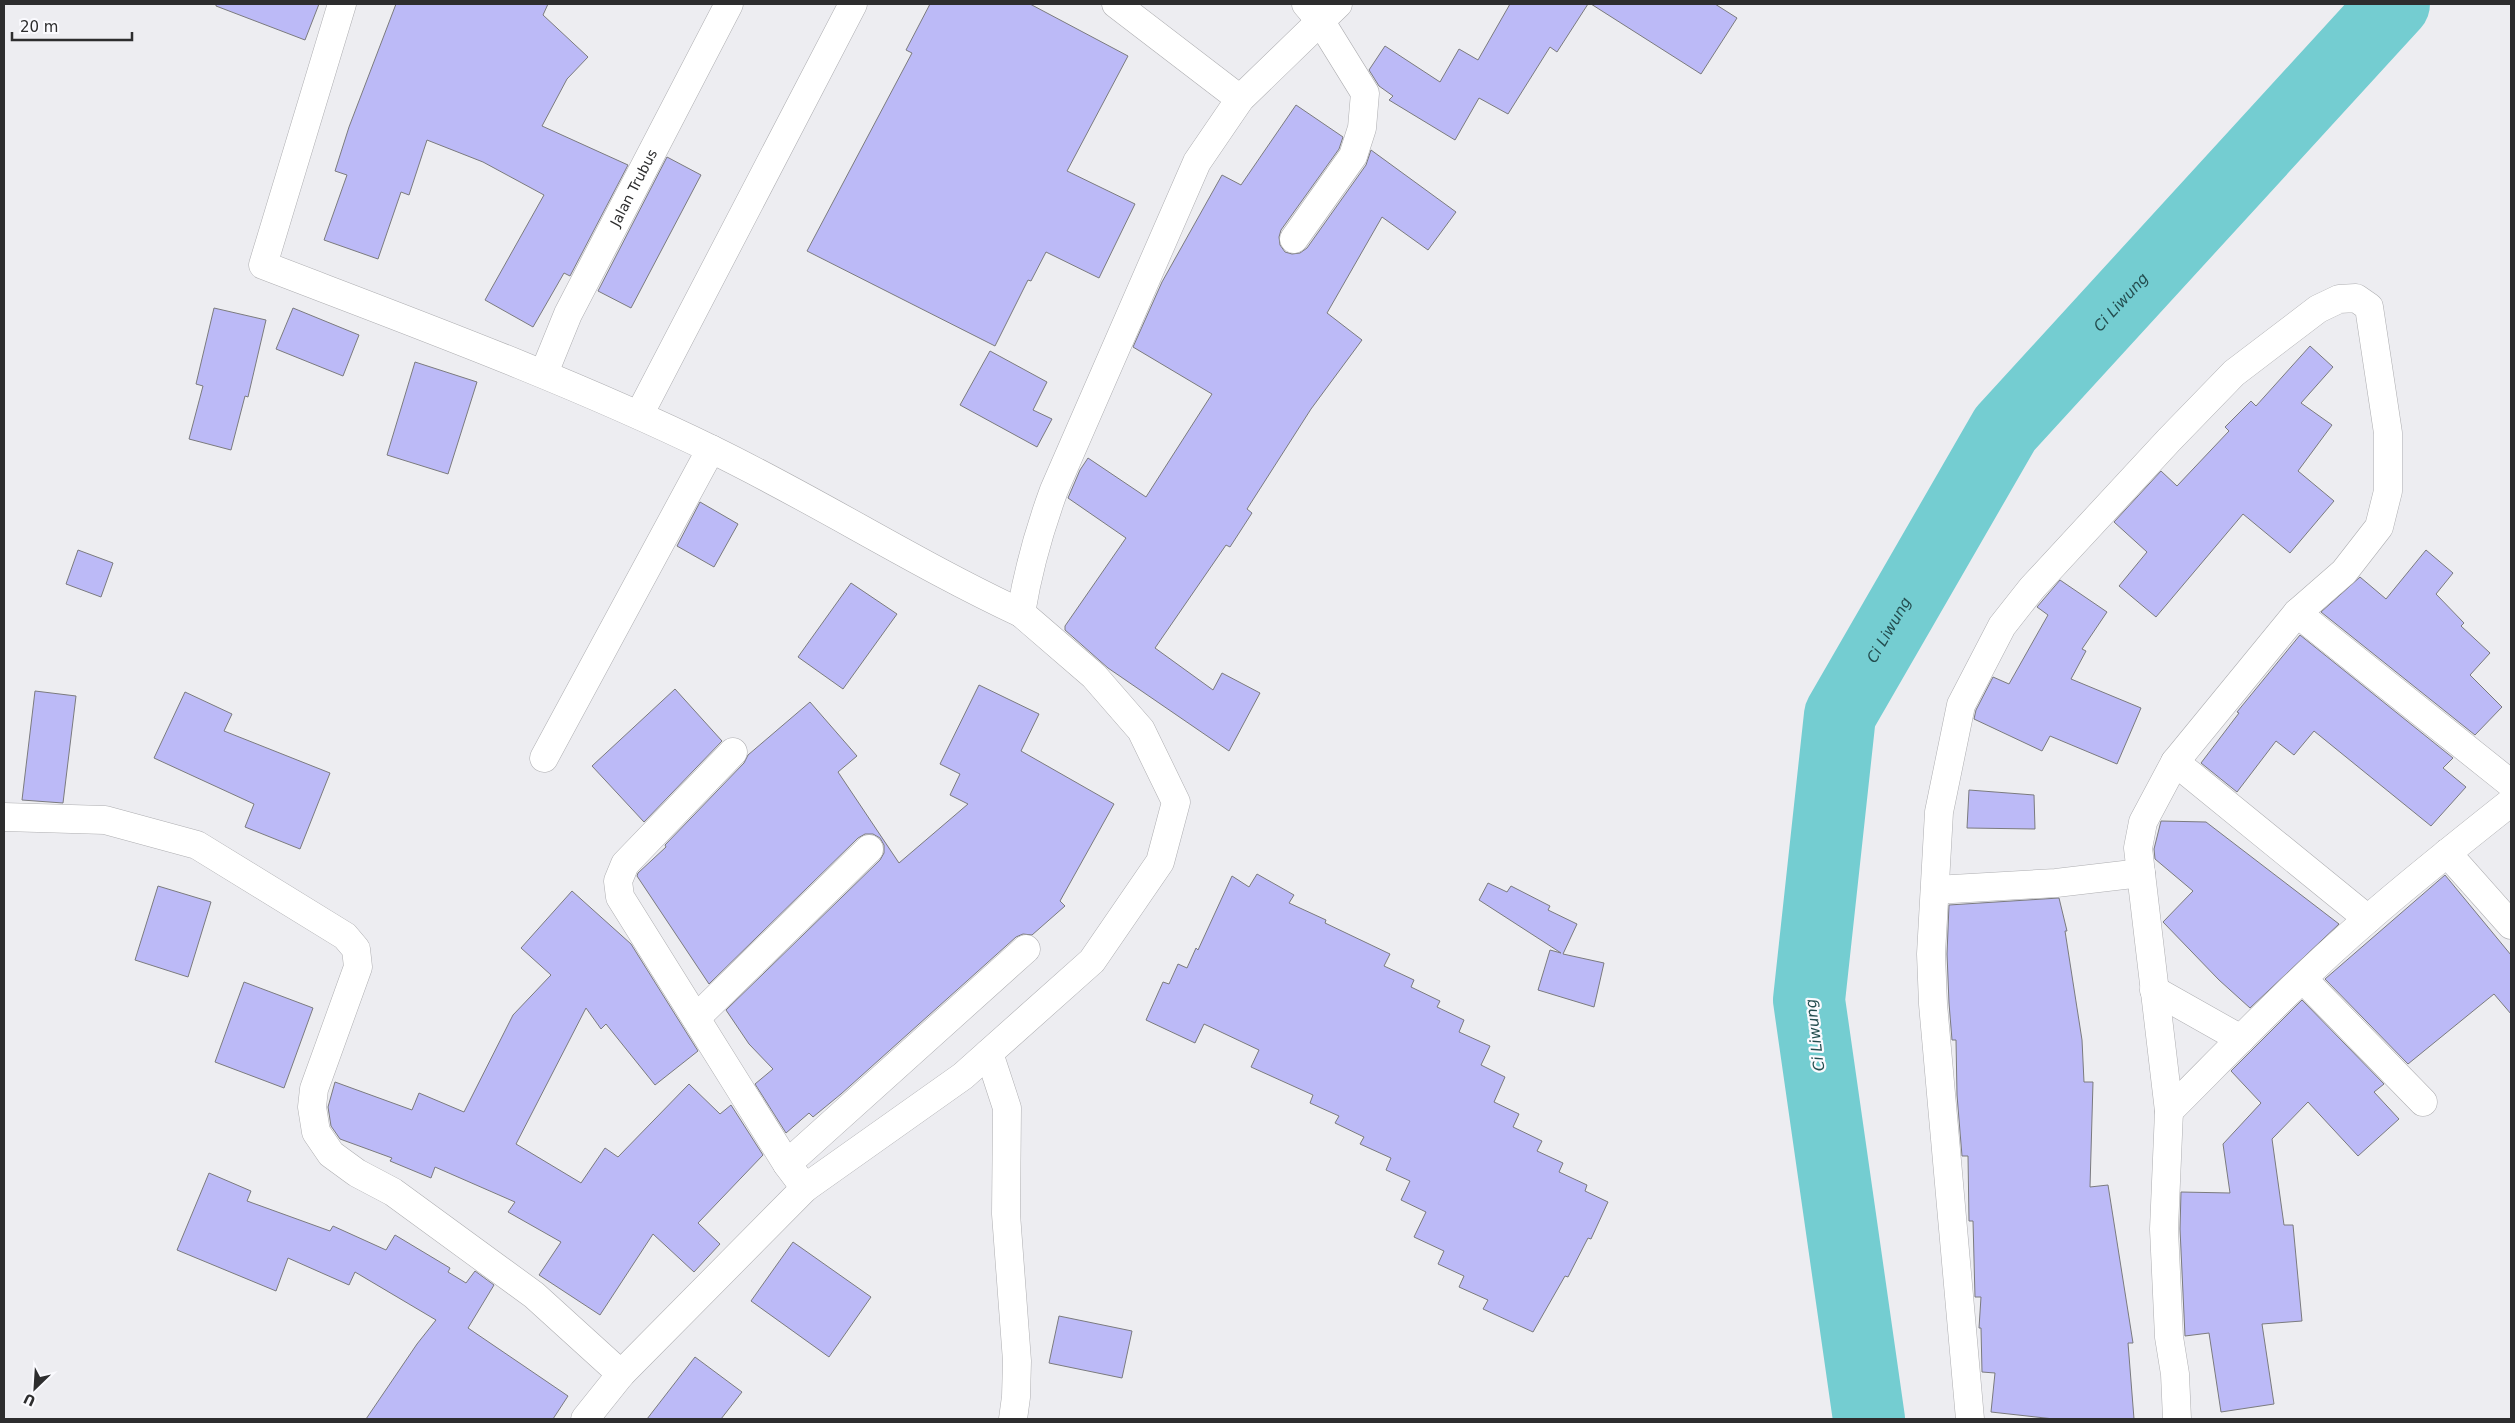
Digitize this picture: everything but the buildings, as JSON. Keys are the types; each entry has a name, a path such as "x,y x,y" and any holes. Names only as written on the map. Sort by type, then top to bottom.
{"street":[{"path":"342,4 263,265 544,373 711,449 773,479 983,596 1021,613 1094,676 1141,730 1176,802 1160,862 1092,961 963,1076 806,1188 621,1374 584,1419"},
{"name":"Jalan Trubus","path":"544,373 568,314 729,4"},
{"path":"639,416 853,4"},
{"path":"1116,4 1240,98"},
{"path":"1021,613 1028,571 1039,530 1054,490 1197,162 1240,98 1322,10 1364,93 1362,128 1353,156 1294,239"},
{"path":"1970,1419 1933,1004 1931,954 1939,812 1961,705 2002,626 2032,588 2234,373 2318,309 2339,298 2356,298 2369,307 2388,433 2388,491 2379,527 2344,572 2298,613 2175,762 2143,822 2138,848 2169,1110 2164,1229 2169,1337 2175,1374 2177,1419"},
{"path":"544,758 711,449"},
{"path":"2298,613 2511,784"},
{"path":"733,752 624,864 618,881 620,897 787,1164 806,1188"},
{"path":"2175,762 2368,919"},
{"path":"2169,1110 2303,979 2368,919 2511,802"},
{"path":"4,817 105,820 197,845 346,936 356,949 358,967 314,1089 312,1107 316,1132 331,1154 357,1173 393,1192 534,1295 621,1374"},
{"path":"696,1018 869,849"},
{"path":"2447,853 2511,925"},
{"path":"1935,890 2056,883 2141,873"},
{"path":"787,1164 1026,949"},
{"path":"2303,979 2423,1102"},
{"path":"2154,990 2241,1039"},
{"path":"989,1053 1007,1108 1006,1214 1017,1361 1013,1419"}],"waterway":[{"name":"Ci Liwung","path":"1869,1419 1809,1000 1840,715 2005,429 2394,4"}]}
